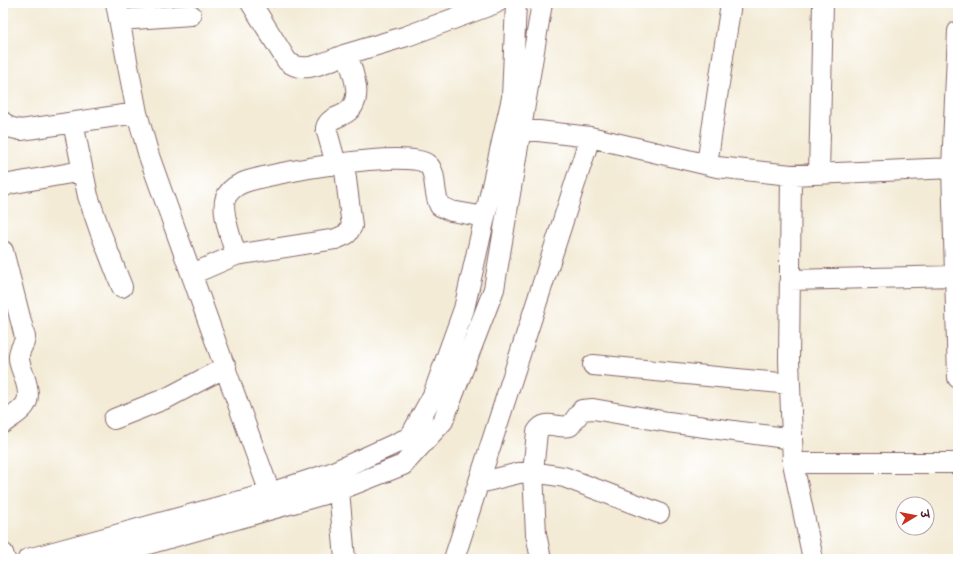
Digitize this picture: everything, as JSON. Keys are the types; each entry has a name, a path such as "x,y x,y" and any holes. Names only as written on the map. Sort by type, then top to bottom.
{"street":[{"path":"252,3 287,61 293,66 308,68 347,54 407,36 496,3"},
{"path":"28,559 270,493 335,482 410,437 433,396 464,309 512,98 516,10 500,3"},
{"path":"95,559 335,482 403,465 443,421 494,289 542,3"},
{"path":"707,164 731,3"},
{"path":"819,174 823,3"},
{"path":"191,15 117,12 137,113 149,156 270,493"},
{"path":"958,31 952,168 958,378"},
{"path":"192,274 236,255 336,239 348,234 352,226 340,164 326,128 330,120 347,112 354,105 358,92 347,54"},
{"path":"3,122 8,127 21,130 137,113"},
{"path":"73,123 82,171 100,231 122,287"},
{"path":"521,129 590,137 707,164 791,175 952,168"},
{"path":"454,559 590,137"},
{"path":"236,255 224,211 225,199 235,187 255,179 340,164 398,159 419,160 427,163 432,169 435,178 435,194 440,206 452,211 485,216"},
{"path":"3,187 10,184 82,171"},
{"path":"791,175 790,384 793,463 813,559"},
{"path":"3,251 25,337 25,342 20,350 19,359 28,387 29,396 28,403 23,409 3,423"},
{"path":"790,280 955,276"},
{"path":"593,365 790,384"},
{"path":"114,419 167,398 226,367"},
{"path":"541,559 536,534 533,472 537,432 541,426 546,424 564,427 570,426 579,412 586,409 668,422 792,438"},
{"path":"793,463 958,463"},
{"path":"479,483 519,473 533,472 564,477 658,513"},
{"path":"335,482 345,559"},
{"path":"3,553 5,559"}]}
